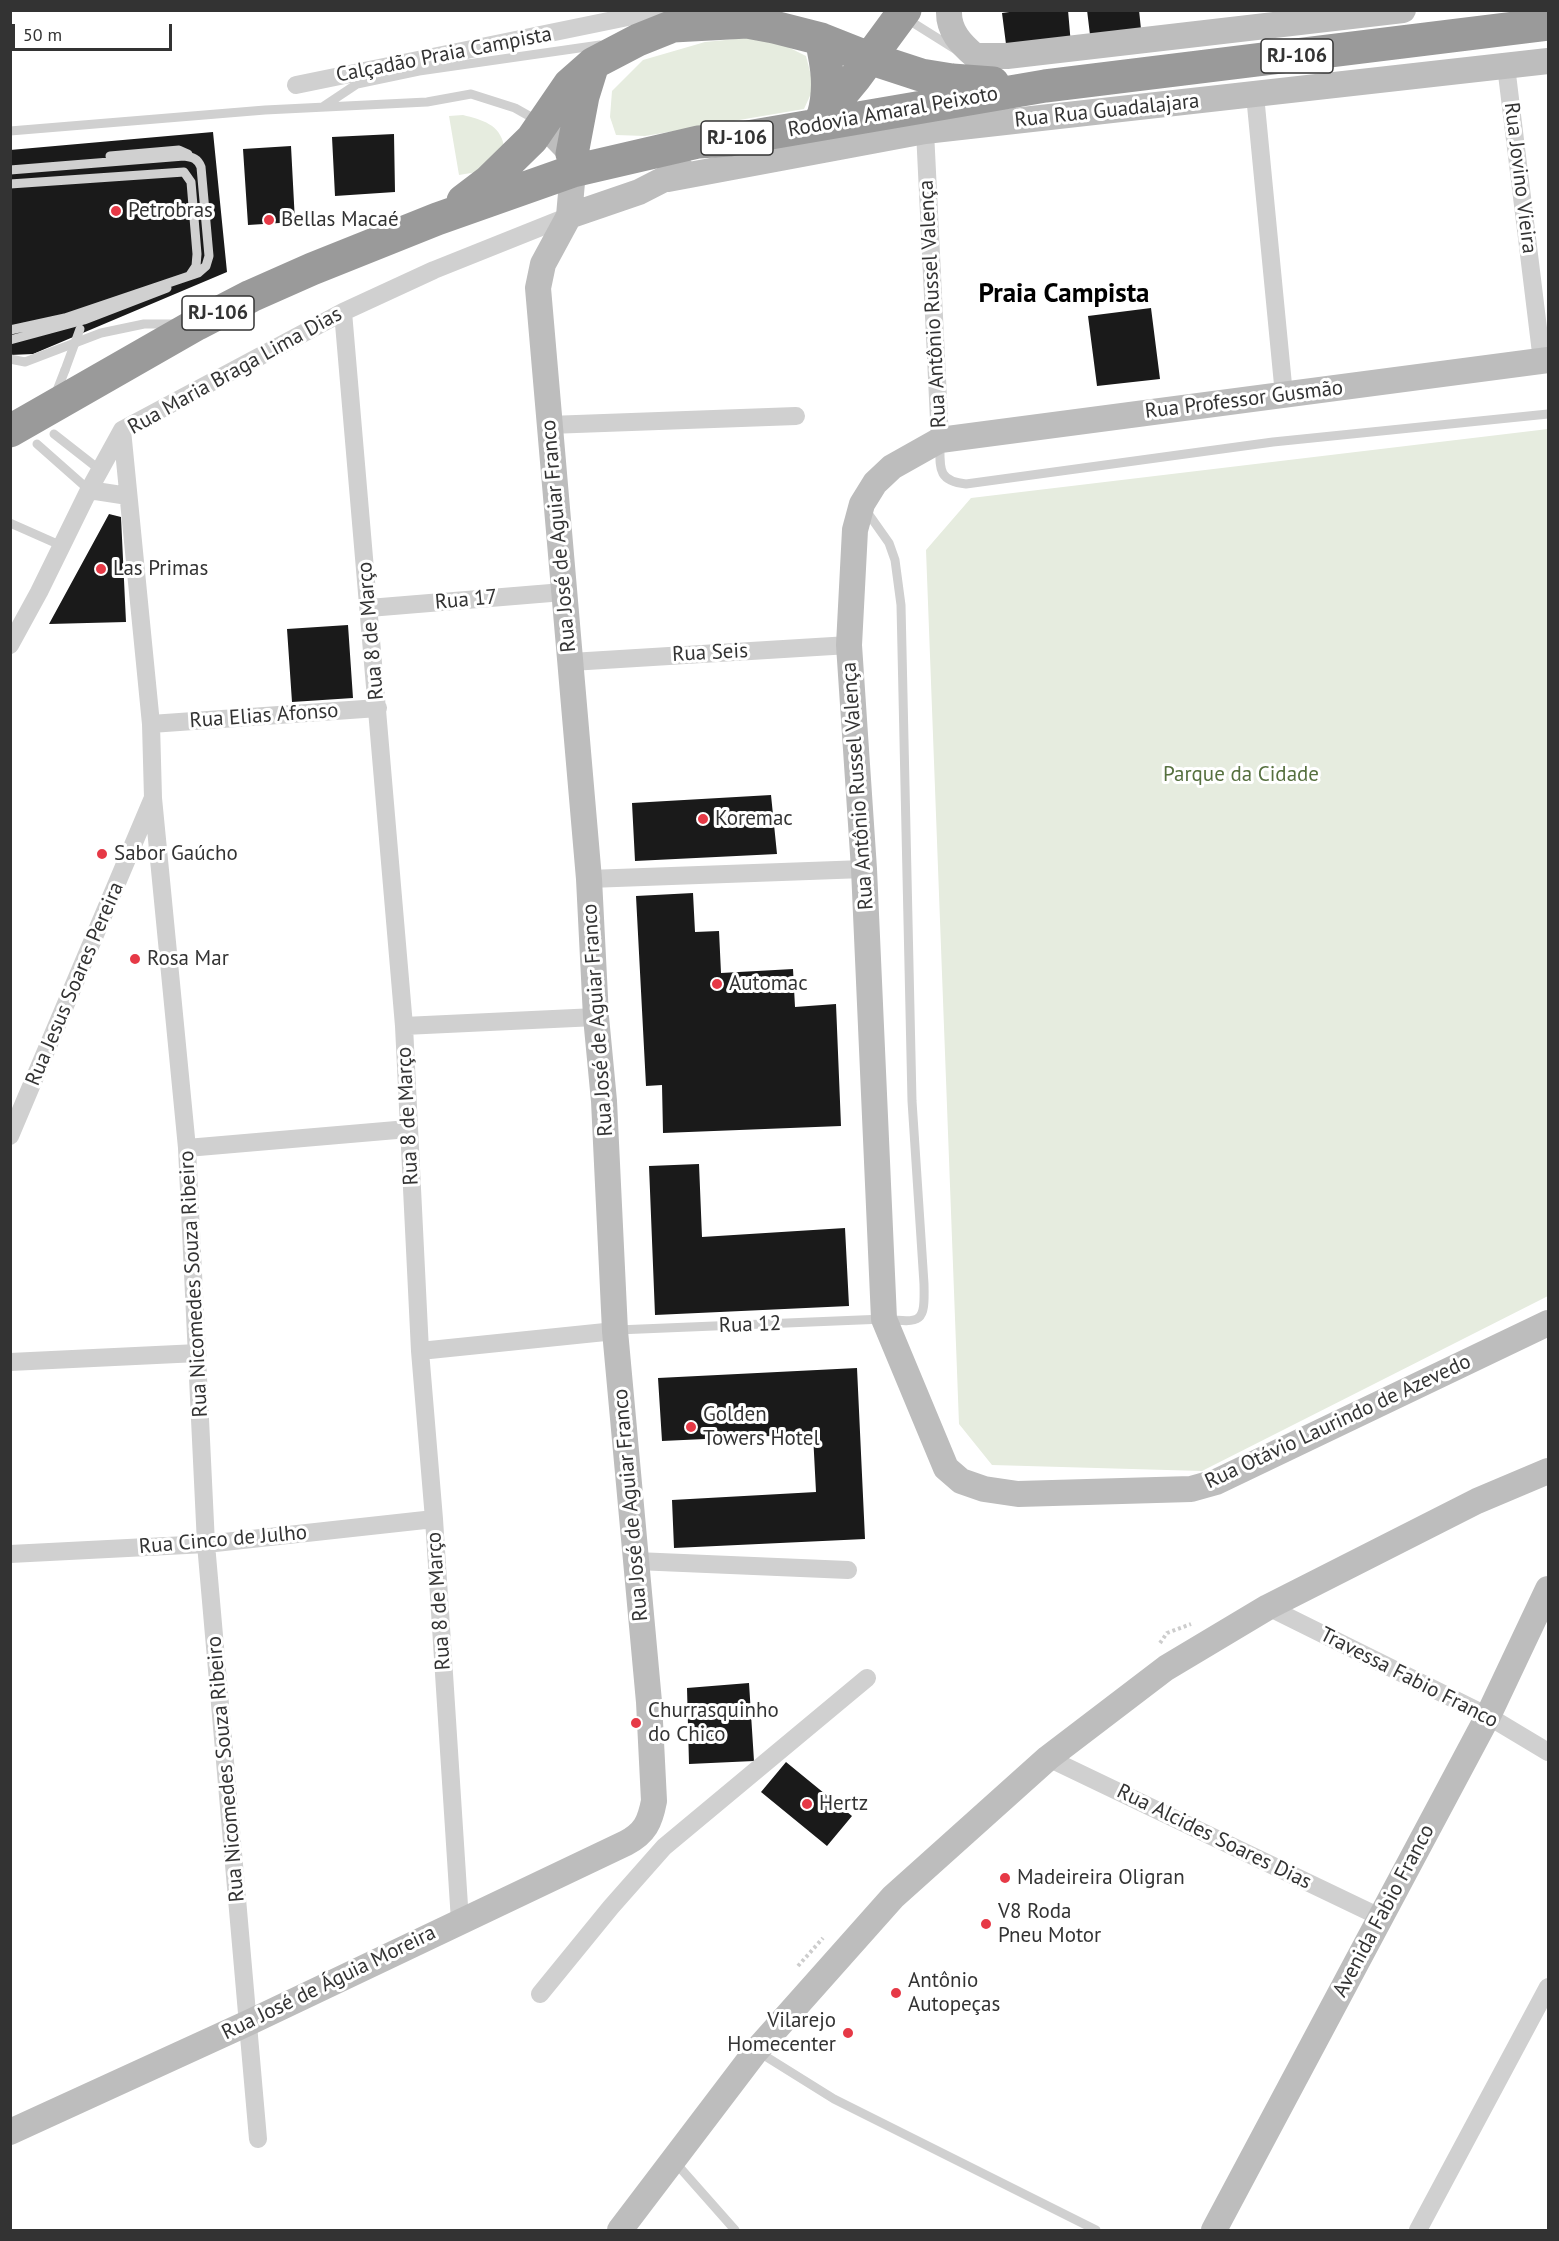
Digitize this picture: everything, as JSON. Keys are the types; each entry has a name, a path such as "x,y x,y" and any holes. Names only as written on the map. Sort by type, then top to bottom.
{"highway":[{"path":"820,120 869,58 898,12"},
{"name":"Rodovia Amaral Peixoto","path":"437,219 488,182 515,157 544,125 569,85 594,63 638,40 667,18 747,22 774,27 821,39 921,75 952,80 1045,86"},
{"name":"Rodovia Amaral Peixoto","path":"437,219 573,162 698,142 730,140 820,120 1045,86 1548,24"},
{"path":"820,120 828,93 826,62 821,39"},
{"path":"573,162 583,96 594,63"},
{"name":"RJ-106","path":"24,437 52,421 196,324 312,269 437,219"}],"main road":[{"path":"949,10 954,33 975,56 1018,55 1403,10"},
{"name":"Rua Rua Guadalajara","path":"668,179 925,131 1548,61"},
{"path":"544,125 573,162"},
{"path":"569,216 639,192 668,179 730,140"},
{"name":"Rua José de Aguiar Franco","path":"573,162 569,216 543,264 538,288 589,879 596,1017 604,1101 615,1330 649,1702 654,1801 645,1830"},
{"name":"Rua Professor Gusmão","path":"940,440 1545,360"},
{"name":"Rua Antônio Russel Valença","path":"940,440 892,466 874,483 862,504 855,530 849,645 864,869 884,1319 946,1468"},
{"name":"Rua Otávio Laurindo de Azevedo","path":"946,1468 961,1481 984,1489 1018,1494 1191,1489 1216,1482 1548,1323"},
{"path":"620,2230 756,2051 893,1897 1048,1758 1167,1668 1268,1607 1477,1501 1547,1472"},
{"name":"Avenida Fabio Franco","path":"1214,2230 1488,1716 1548,1589"},
{"name":"Rua José de Águia Moreira","path":"10,2132 248,2023 632,1839 645,1830"}],"street":[{"name":"Calçadão Praia Campista","path":"296,85 667,18"},
{"name":"Rua Jovino Vieira","path":"1506,66 1545,360"},
{"path":"1255,95 1284,395"},
{"name":"Rua Antônio Russel Valença","path":"925,131 940,440"},
{"name":"Rua Maria Braga Lima Dias","path":"10,645 122,430 343,312 434,270 569,216"},
{"name":"Rua 8 de Março","path":"343,312 404,1026 420,1351 434,1519 460,1921"},
{"path":"549,424 796,416"},
{"name":"Rua Nicomedes Souza Ribeiro","path":"122,430 151,724 153,798 188,1148 206,1544 258,2139"},
{"path":"89,490 128,496"},
{"name":"Rua 17","path":"369,608 563,592"},
{"name":"Rua Seis","path":"571,662 849,645"},
{"name":"Rua Elias Afonso","path":"151,724 378,708"},
{"name":"Rua Jesus Soares Pereira","path":"10,1136 153,798"},
{"path":"589,879 864,869"},
{"path":"404,1026 596,1017"},
{"path":"188,1148 408,1130"},
{"path":"420,1351 615,1330"},
{"path":"10,1362 198,1353"},
{"name":"Rua Cinco de Julho","path":"10,1554 206,1544 434,1519"},
{"path":"636,1561 848,1570"},
{"name":"Travessa Fabio Franco","path":"1268,1607 1488,1716 1548,1752"},
{"path":"540,1994 611,1907 664,1847 867,1678"},
{"name":"Rua Alcides Soares Dias","path":"1048,1758 1380,1917"},
{"path":"645,1830 664,1847"},
{"path":"1418,2230 1548,1989"}],"lane":[{"path":"667,18 731,12"},
{"path":"898,12 946,45 975,56"},
{"path":"324,106 357,84 398,75 638,40"},
{"path":"10,131 324,106 427,102 471,94 515,108 544,125"},
{"path":"10,330 65,318 198,273 206,266 209,256 201,167 193,157 179,150 52,162 25,183"},
{"path":"10,170 193,157"},
{"path":"10,184 184,172 191,182 197,254 193,273 153,295 84,320 10,340"},
{"path":"84,320 65,370 52,421 100,470"},
{"path":"10,359 25,362 101,333 144,324 196,324"},
{"path":"940,440 940,469 945,478 955,483 966,484 1273,442 1548,414"},
{"path":"24,437 89,490"},
{"name":"Rua 12","path":"615,1330 884,1319 912,1322 924,1312 912,1101 901,605 895,560 889,543 862,504"},
{"path":"10,523 62,546"},
{"path":"756,2051 834,2099 1096,2230"},
{"path":"672,2159 735,2230"}],"green space":[{"path":"766,36 806,56 814,87 804,109 645,136 616,135 610,117 612,91 643,60 705,42"},
{"path":"463,115 489,124 499,133 504,146 477,172 459,175 449,116"},
{"name":"Parque da Cidade","path":"1548,429 1548,1296 1202,1471 992,1465 959,1424 926,550 971,498"}],"building":[{"path":"1024,10 1068,10 1071,45 1007,52 1002,13"},
{"path":"1087,10 1139,10 1141,29 1090,35"},
{"name":"Petrobras","path":"213,132 227,272 33,354 10,355 10,150"},
{"path":"394,134 395,192 335,196 332,137"},
{"path":"291,146 295,222 248,225 243,149"},
{"path":"1151,308 1160,379 1097,386 1088,316"},
{"name":"Las Primas","path":"109,514 121,517 126,622 49,624"},
{"path":"348,625 353,698 292,702 287,629"},
{"name":"Koremac","path":"771,795 777,854 635,861 632,803"},
{"name":"Automac","path":"693,893 695,932 719,931 721,973 793,969 795,1007 836,1004 841,1126 663,1133 662,1085 646,1086 636,896"},
{"path":"699,1164 702,1237 845,1228 849,1306 655,1315 649,1166"},
{"path":"857,1368 865,1539 674,1548 672,1500 816,1492 813,1434 662,1441 658,1378"},
{"path":"749,1683 754,1761 689,1764 687,1688"},
{"name":"Hertz","path":"786,1762 852,1816 827,1846 761,1792"}],"place":[{"name":"Petrobras","path":"116,211"},
{"name":"Bellas Macaé","path":"269,220"},
{"name":"Las Primas","path":"101,569"},
{"name":"Koremac","path":"703,819"},
{"name":"Sabor Gaúcho","path":"102,854"},
{"name":"Rosa Mar","path":"135,959"},
{"name":"Automac","path":"717,984"},
{"name":"Golden Towers Hotel","path":"691,1427"},
{"name":"Churrasquinho do Chico","path":"636,1723"},
{"name":"Hertz","path":"807,1804"},
{"name":"Madeireira Oligran","path":"1005,1878"},
{"name":"V8 Roda Pneu Motor","path":"986,1924"},
{"name":"Antônio Autopeças","path":"896,1993"},
{"name":"Vilarejo Homecenter","path":"848,2033"}],"district":[{"name":"Praia Campista","path":"1064,294"}]}
